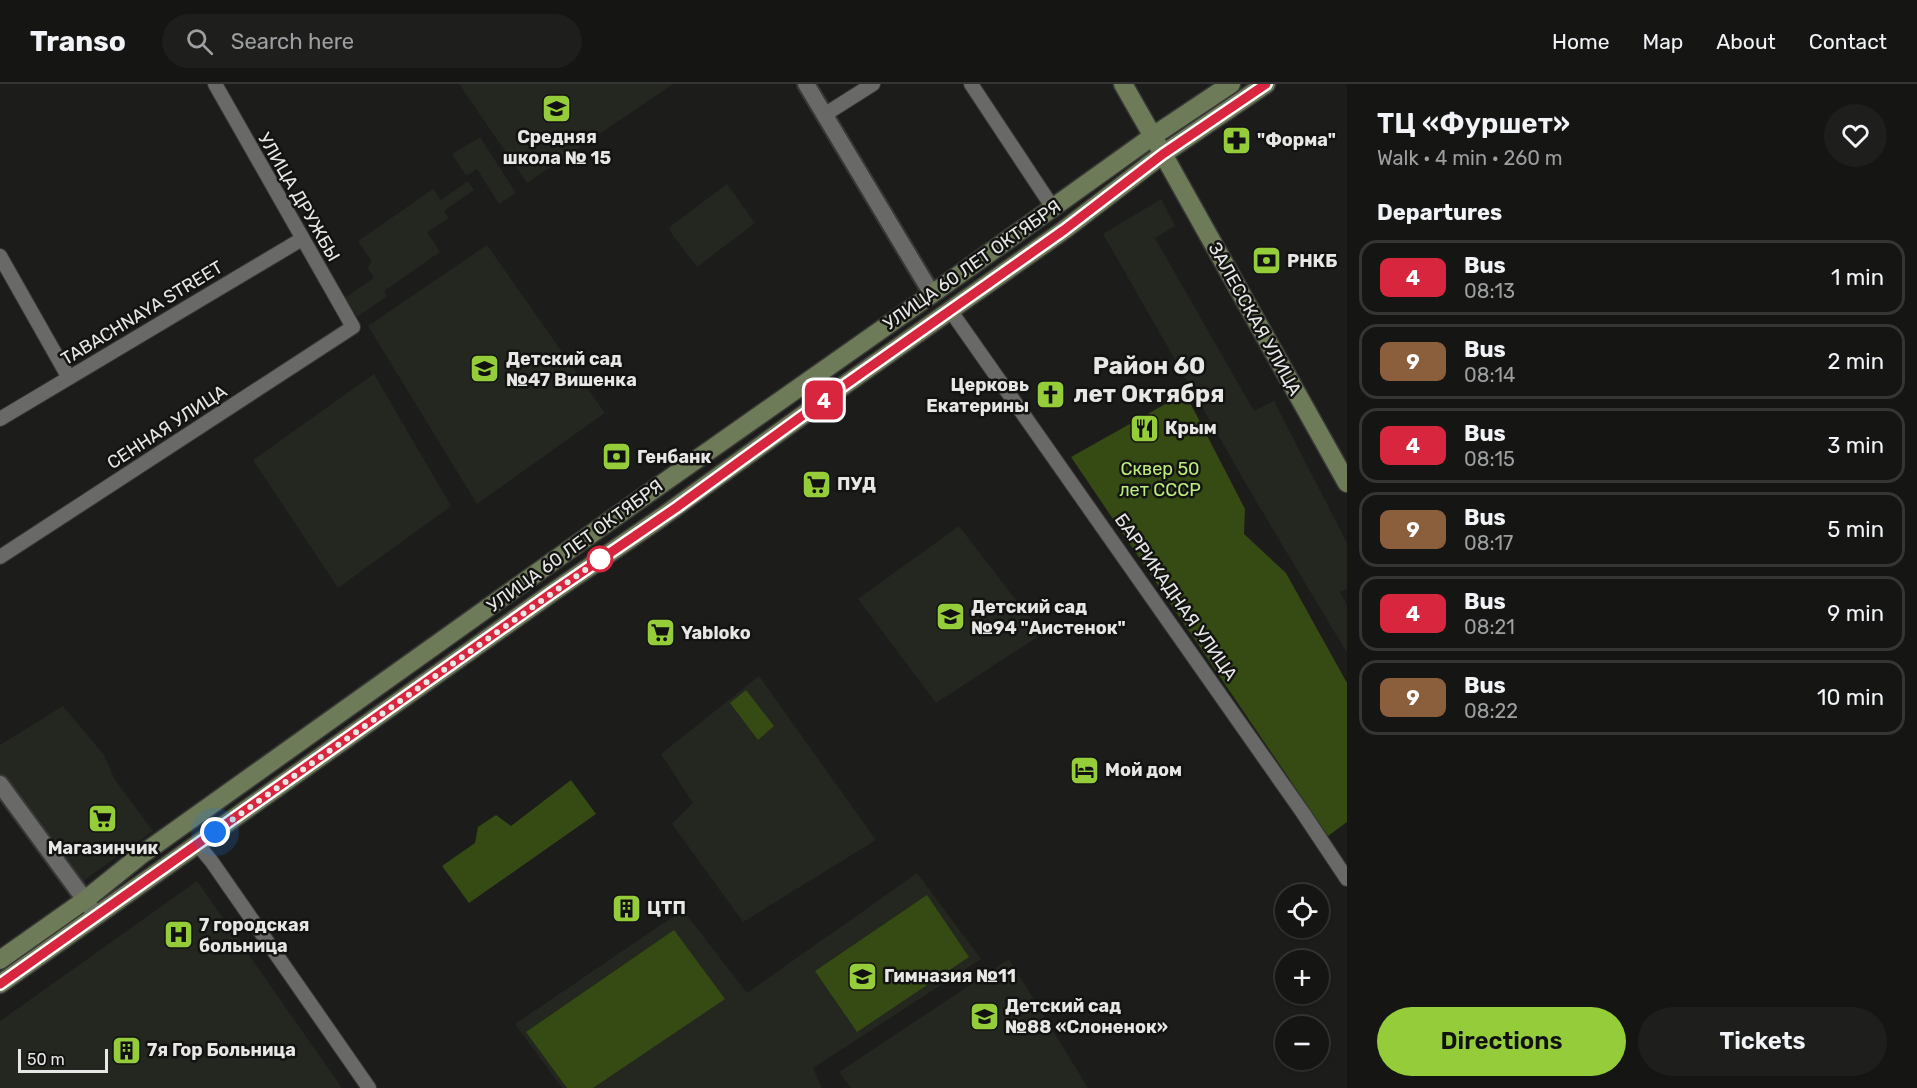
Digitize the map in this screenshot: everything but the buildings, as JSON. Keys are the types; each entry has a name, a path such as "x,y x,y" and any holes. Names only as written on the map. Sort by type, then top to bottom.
{"main road":[{"path":"1123,84 1153,136"},
{"name":"УЛИЦА 60 ЛЕТ ОКТЯБРЯ","path":"0,984 91,908 141,855 632,504 1153,136 1231,84"},
{"name":"УЛИЦА 60 ЛЕТ ОКТЯБРЯ","path":"0,960 198,845 1064,230 1163,154 1266,84"},
{"name":"ЗАЛЕССКАЯ УЛИЦА","path":"1153,136 1347,483"},
{"path":"364,696 377,716"}],"street":[{"name":"УЛИЦА ДРУЖБЫ","path":"215,84 353,327"},
{"path":"806,84 932,294"},
{"path":"824,115 873,84"},
{"path":"971,84 1053,208"},
{"name":"TABACHNAYA STREET","path":"0,419 302,239"},
{"path":"0,256 69,378"},
{"name":"БАРРИКАДНАЯ УЛИЦА","path":"950,310 1347,879"},
{"name":"СЕННАЯ УЛИЦА","path":"0,557 353,327"},
{"path":"0,784 91,908"},
{"path":"198,845 369,1088"}],"shaded area":[{"name":"Средняя школа № 15","path":"459,84 673,84 527,183"},
{"path":"480,137 516,193 499,204 477,169 466,176 452,154"},
{"path":"468,181 474,190 444,211 449,218 427,232 440,252 384,291 387,296 357,317 344,298 374,278 367,267 372,262 358,241 433,189 441,200"},
{"path":"727,184 755,223 697,267 669,230 671,226"},
{"path":"1161,199 1175,226 1155,238 1254,411 1274,401 1347,543 1347,589 1340,592 1347,605 1347,653 1250,491 1103,234"},
{"name":"Детский сад №47 Вишенка","path":"487,245 605,413 477,504 368,326"},
{"path":"374,374 451,506 338,588 253,460"},
{"name":"Детский сад №94 \"Аистенок\"","path":"959,526 1042,634 936,703 858,599"},
{"path":"759,676 876,840 743,922 672,824 693,803 661,754"},
{"path":"63,706 104,755 115,780 153,831 79,884 0,773 0,745"},
{"name":"Гимназия №11","path":"917,873 981,959 813,1068 822,1088 562,1088 515,1024 683,910 747,993"},
{"name":"7 городская больница","path":"197,881 342,1088 0,1088 0,1021"},
{"name":"Детский сад №88 «Слоненок»","path":"1009,959 1088,1088 851,1088 839,1072"}],"green space":[{"name":"Сквер 50 лет СССР","path":"1185,393 1245,509 1244,534 1286,573 1347,683 1347,822 1328,836 1071,457"},
{"path":"746,690 774,726 758,740 730,703"},
{"path":"571,780 596,814 469,903 442,866 475,843 478,827 496,815 511,826"},
{"path":"927,895 969,957 857,1032 815,971"},
{"path":"674,930 725,999 593,1088 567,1088 526,1032"}],"bus line":[{"name":"4","path":"0,984 553,592 677,507 1064,230 1163,154 1266,84"}],"place":[{"name":"Средняя школа № 15","path":"557,108"},
{"name":"\"Форма\"","path":"1236,140"},
{"name":"РНКБ","path":"1266,261"},
{"name":"Детский сад №47 Вишенка","path":"485,369"},
{"name":"Церковь Екатерины","path":"1050,395"},
{"name":"Крым","path":"1144,428"},
{"name":"Генбанк","path":"616,457"},
{"name":"ПУД","path":"816,484"},
{"name":"Детский сад №94 \"Аистенок\"","path":"950,617"},
{"name":"Yabloko","path":"660,633"},
{"name":"Мой дом","path":"1084,770"},
{"name":"Магазинчик","path":"103,819"},
{"name":"ЦТП","path":"626,908"},
{"name":"7 городская больница","path":"178,935"},
{"name":"Гимназия №11","path":"863,976"},
{"name":"Детский сад №88 «Слоненок»","path":"984,1016"},
{"name":"7я Гор Больница","path":"126,1050"}],"district":[{"name":"Район 60 лет Октября","path":"1149,380"}],"route":[{"path":"215,832 602,558 600,559"}]}
